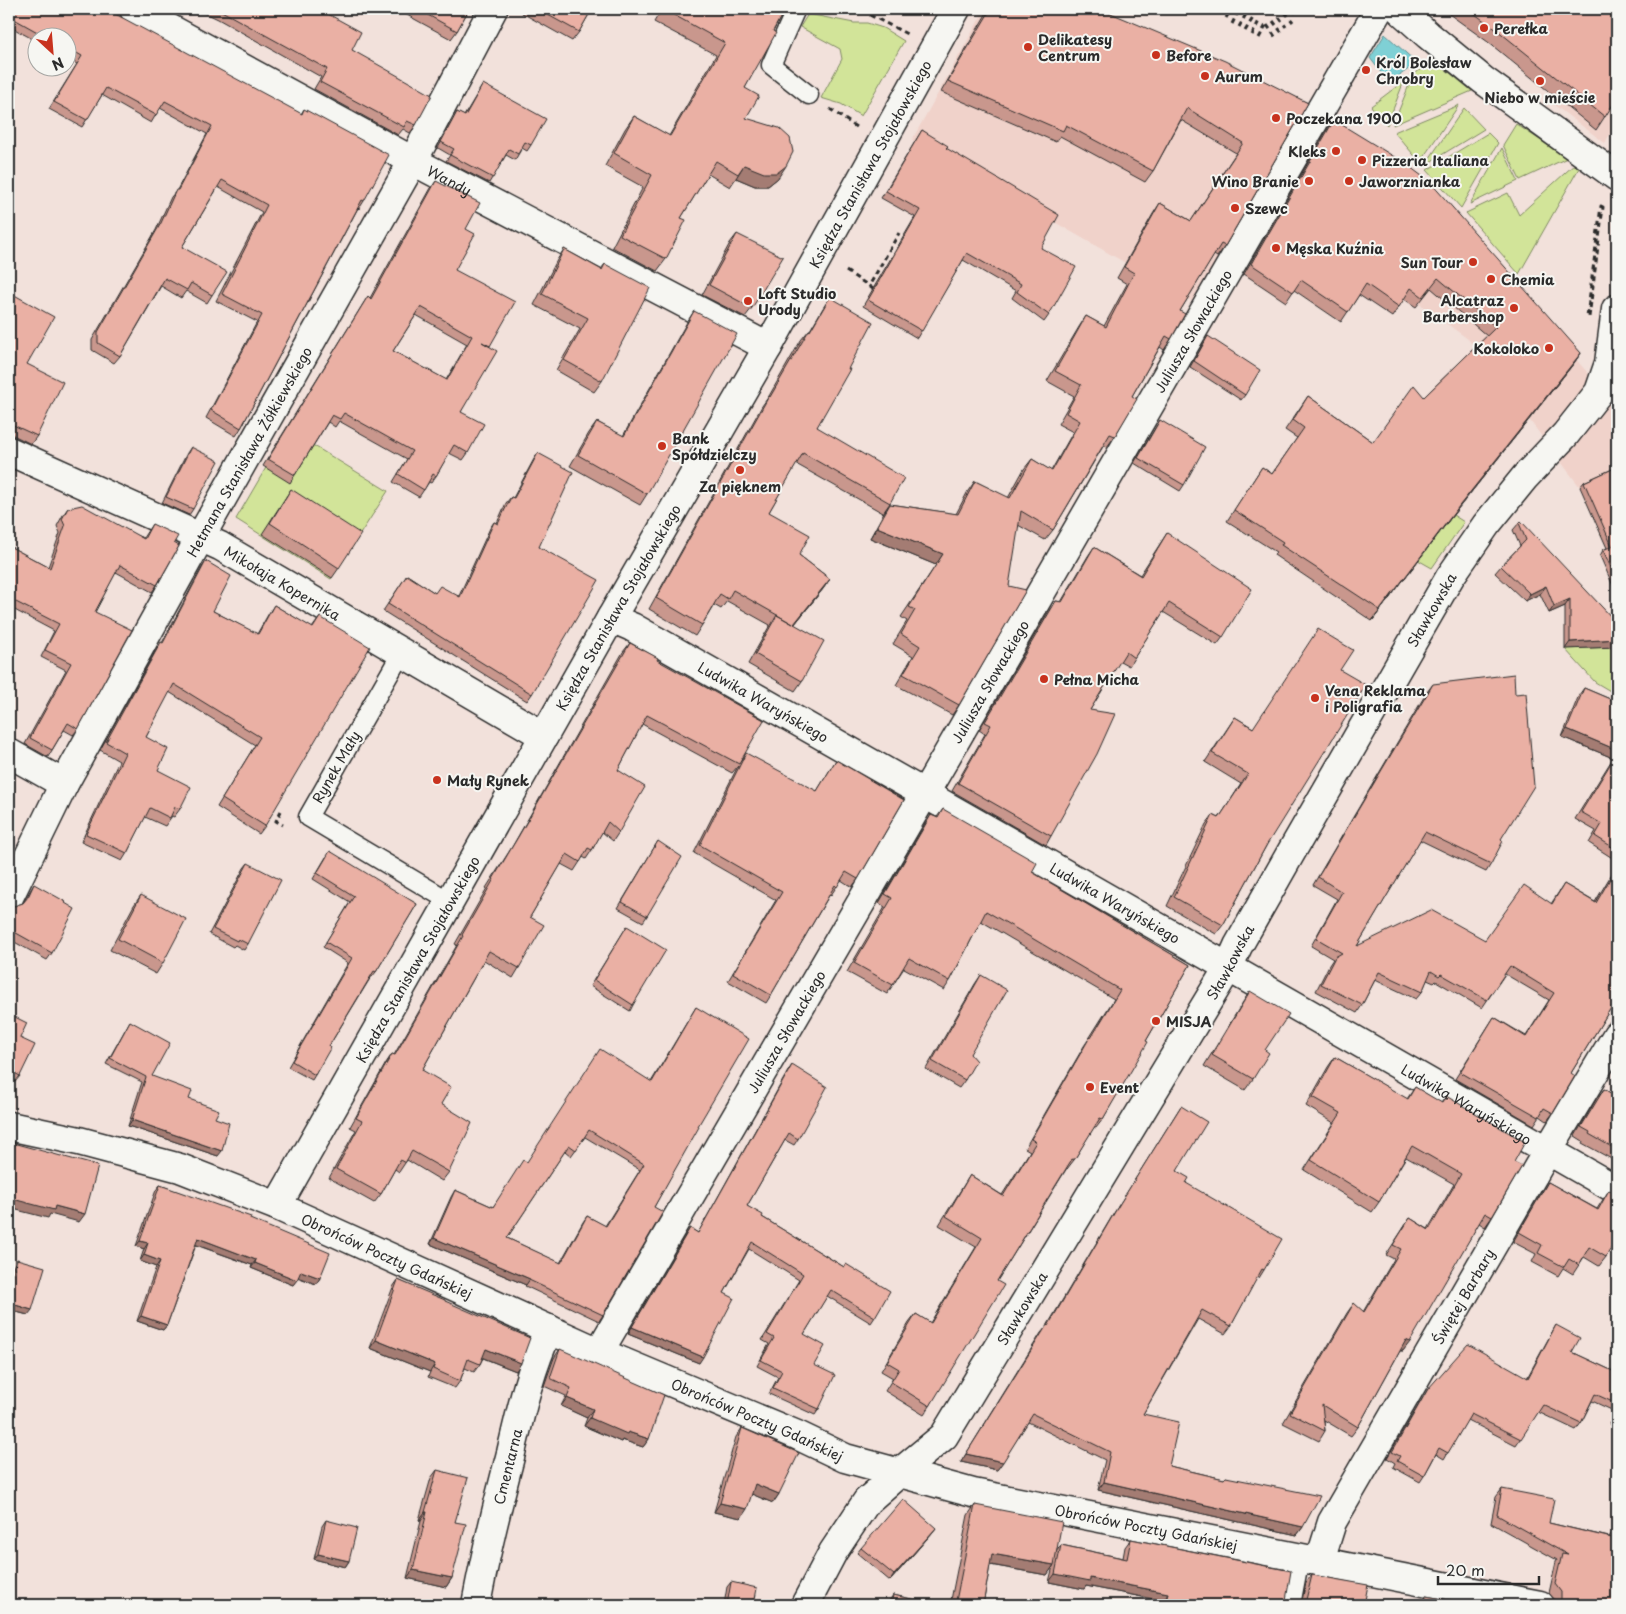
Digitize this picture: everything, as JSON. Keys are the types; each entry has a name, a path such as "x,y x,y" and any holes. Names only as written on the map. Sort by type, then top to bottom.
{"street":[{"name":"Wandy","path":"134,9 413,162 768,347"},
{"name":"Hetmana Stanisława Żółkiewskiego","path":"9,897 64,784 201,536 413,162 494,9"},
{"name":"Księdza Stanisława Stojałowskiego","path":"277,1206 449,901 768,347 956,9"},
{"name":"Juliusza Słowackiego","path":"599,1352 1379,9"},
{"path":"1399,9 1482,80 1617,178"},
{"path":"1617,305 1615,333 1617,345"},
{"name":"Sławkowska","path":"805,1605 833,1552 867,1502 944,1436 1228,968 1238,946 1292,849 1450,577 1486,525 1525,477 1565,435 1593,401 1605,378 1610,360 1617,305"},
{"name":"Mikołaja Kopernika","path":"9,452 201,536 544,736"},
{"name":"Ludwika Waryńskiego","path":"611,618 632,627 925,793 1617,1190"},
{"path":"9,753 64,784"},
{"name":"Świętej Barbary","path":"1310,1558 1548,1150 1617,1036"},
{"name":"Obrońców Poczty Gdańskiej","path":"9,1126 79,1141 180,1168 277,1206 599,1352 846,1458 1000,1498 1540,1605"},
{"name":"Cmentarna","path":"476,1605 496,1511 530,1376 549,1329"}],"lane":[{"path":"796,9 771,65 809,95"},
{"name":"Rynek Mały","path":"402,652 308,817 449,901"},
{"path":"1291,1605 1310,1558"}],"path":[{"path":"826,9 842,14 868,9"},
{"path":"1226,18 1231,9"},
{"path":"1293,9 1298,16"},
{"path":"1232,24 1239,10"},
{"path":"862,11 914,38"},
{"path":"1286,12 1293,22"},
{"path":"1239,28 1246,14"},
{"path":"1279,17 1286,27"},
{"path":"1245,31 1252,18"},
{"path":"1252,35 1259,21"},
{"path":"1273,21 1282,33"},
{"path":"1259,38 1266,25 1276,38"},
{"path":"809,95 861,130"},
{"path":"1601,206 1603,207 1589,317 1588,317 1601,206"},
{"path":"868,286 899,233"},
{"path":"854,276 873,289"},
{"path":"276,820 282,808"}],"shaded area":[{"path":"985,9 1082,9 1219,67 1330,125 1534,311 1607,395 1617,424 1617,470 1580,487 1468,339 1279,203 1216,315 912,140"},
{"path":"1610,9 1617,9 1617,121 1605,143 1546,99"}],"green space":[{"path":"808,14 854,23 867,23 883,28 904,41 861,116 841,104 821,98 842,59 840,49 800,27"},
{"path":"1434,60 1472,91 1393,125 1413,75"},
{"path":"1404,81 1387,125 1371,106"},
{"path":"1459,105 1420,162 1394,132"},
{"path":"1464,108 1484,129 1425,165"},
{"path":"1516,124 1567,158 1520,180 1503,145"},
{"path":"1488,133 1498,143 1461,208 1427,170"},
{"path":"1502,148 1518,181 1470,204"},
{"path":"1576,163 1579,168 1519,274 1466,213 1508,193 1519,215"},
{"path":"288,430 388,491 331,579 236,519"},
{"path":"1453,515 1464,522 1432,568 1418,560"},
{"path":"1617,647 1617,695 1595,682 1565,649"}],"water":[{"path":"1385,34 1417,63 1389,83 1370,58"}],"building":[{"path":"9,9 106,9 302,114 304,109 389,155 364,201 362,200 241,428 211,410 262,315 222,294 267,205 222,180 182,247 227,272 212,295 191,283 187,290 165,278 120,356 98,343 98,332 161,223 176,190 178,190 212,126 165,101 156,115 106,88 87,120 54,102 69,78 78,78 78,63 82,56 78,54 78,28 30,28 9,16"},
{"path":"218,9 319,9 361,32 352,50 432,95 416,125 407,121 404,127 320,82 327,69"},
{"path":"417,9 469,9 457,31"},
{"path":"537,9 592,9 579,32"},
{"path":"663,9 785,9 773,31 776,33 745,88 759,96 746,118 779,128 790,138 793,152 786,166 777,173 764,173 744,165 738,174 716,161 681,218 686,220 666,259 620,235 652,175 614,153 634,116 670,136 725,43"},
{"path":"991,9 1101,9 1225,61 1308,103 1225,246 1221,244 1180,311 1185,314 1171,339 1166,336 1132,396 1137,399 1115,436 1110,434 1053,530 1021,511 1009,586 1026,590 959,705 903,674 920,646 901,634 915,610 909,607 943,554 877,527 890,504 958,514 975,481 1010,498 1032,459 1052,471 1080,421 1066,413 1081,385 1055,371 1086,316 1106,327 1134,273 1124,267 1160,203 1191,221 1243,143 1187,108 1153,171 1066,125 1063,131 948,81"},
{"path":"1468,9 1617,9 1617,98 1605,117 1497,30"},
{"path":"483,84 546,119 531,145 525,142 518,154 509,149 493,178 450,155 454,149 441,142 457,112 465,116"},
{"path":"1334,120 1406,164 1430,182 1581,353 1460,505 1380,610 1281,545 1283,542 1234,510 1262,467 1272,474 1304,428 1293,420 1308,396 1373,442 1414,385 1424,397 1496,327 1438,278 1423,297 1411,288 1399,307 1366,284 1348,312 1301,280 1293,292 1251,264"},
{"path":"922,130 948,146 946,148 1059,215 1041,248 1076,267 1049,315 1017,292 1021,284 967,253 922,331 868,300 920,210 886,191"},
{"path":"436,181 480,203 466,229 475,234 455,270 515,302 490,346 482,342 497,351 461,412 484,424 468,453 454,445 436,476 433,474 424,490 398,474 412,451 344,413 340,419 332,415 295,475 268,459 368,296 371,299","holes":["421,307 472,336 447,380 393,351"]},
{"path":"737,234 783,257 752,308 709,285"},
{"path":"564,249 602,270 605,264 650,288 602,381 564,360 588,318 542,294"},
{"path":"9,292 54,317 27,364 63,382 37,436 11,424 9,429"},
{"path":"830,297 873,322 848,369 850,369 817,427 904,478 890,503 803,453 769,512 810,535 799,555 830,579 794,624 824,641 802,681 755,654 777,615 793,624 733,590 728,599 720,594 702,625 656,598 769,396"},
{"path":"694,311 737,334 647,494 578,455 597,422 624,436"},
{"path":"1208,336 1260,370 1245,395 1194,361"},
{"path":"1160,420 1205,447 1184,485 1138,458"},
{"path":"191,447 219,461 193,509 166,497"},
{"path":"538,453 573,472 539,547 599,580 532,694 388,604 407,575 435,593 440,586 460,597 494,522 498,524 511,497 514,498"},
{"path":"1617,467 1617,581 1603,550 1612,546 1584,482"},
{"path":"291,489 361,534 339,568 270,523"},
{"path":"82,505 144,539 152,524 178,536 174,543 179,546 157,585 120,565 95,612 132,630 78,729 68,723 52,750 30,738 71,663 45,650 59,624 12,600 9,605 9,546 50,568 65,526 62,519 68,508"},
{"path":"1521,521 1617,623 1617,639 1570,642 1570,599 1554,606 1546,586 1530,594 1501,566 1526,540 1519,523"},
{"path":"1167,533 1252,589 1223,637 1169,603 1134,658 1126,652 1090,710 1115,714 1097,754 1051,836 958,783 991,725 985,722 1056,601 1062,602 1094,547 1141,576"},
{"path":"206,561 231,576 213,611 258,634 274,605 313,628 320,617 370,647 265,826 222,799 260,737 174,684 146,737 168,749 158,770 191,787 180,809 175,807 170,818 150,808 127,853 86,834 125,753 106,742 161,642 163,643"},
{"path":"1318,629 1353,650 1340,670 1366,685 1266,846 1223,925 1174,897 1213,815 1219,818 1248,774 1212,753 1235,717 1253,728"},
{"path":"630,643 764,720 739,764 647,715 618,770 645,787 619,832 608,822 592,850 588,848 580,862 567,854 530,917 544,925 519,968 489,951 422,1070 451,1087 441,1104 472,1123 449,1172 412,1151 405,1163 400,1160 381,1194 336,1169 362,1121 356,1118 392,1054 395,1055 463,936 493,879"},
{"path":"1514,674 1515,694 1526,693 1534,786 1501,839 1503,841 1491,864 1425,832 1357,946 1431,910 1485,940 1524,885 1552,904 1564,884 1596,903 1617,867 1617,998 1571,1073 1575,1076 1553,1113 1544,1108 1539,1117 1460,1072 1494,1017 1526,1037 1554,993 1510,966 1487,1000 1441,974 1439,976 1431,971 1422,992 1379,972 1362,1005 1321,984 1335,957 1342,953 1316,938 1342,892 1318,877 1433,684"},
{"path":"1584,688 1617,702 1617,750 1567,729"},
{"path":"746,753 817,791 836,760 904,800 858,879 846,872 837,887 835,885 771,995 733,973 782,892 700,845"},
{"path":"1617,753 1617,850 1595,836 1602,824 1581,812"},
{"path":"943,809 1037,863 1032,872 1190,965 1103,1119 1100,1118 1074,1160 1072,1159 997,1281 1004,1285 930,1406 891,1382 899,1369 887,1362 916,1314 931,1323 982,1238 946,1216 970,1175 1003,1196 1036,1142 1031,1139 1090,1037 1120,990 986,911 950,981 909,958 893,985 854,963 892,898 885,894 931,815 938,818"},
{"path":"658,841 682,857 647,916 622,902"},
{"path":"330,851 417,904 329,1046 331,1047 315,1075 292,1061 352,958 326,942 354,896 317,873"},
{"path":"248,863 281,880 248,944 238,939 237,941 213,929"},
{"path":"34,884 75,909 52,953 9,929 9,905 14,906 23,903"},
{"path":"141,895 186,919 163,963 118,939"},
{"path":"627,926 666,950 633,1005 594,980"},
{"path":"981,975 1007,990 970,1054 976,1061 965,1080 932,1061"},
{"path":"1250,991 1289,1014 1265,1050 1269,1053 1253,1079 1212,1055"},
{"path":"696,1007 749,1039 698,1126 654,1207 663,1212 603,1315 530,1279 434,1238 455,1190 493,1207 523,1160 527,1162 600,1049 652,1082","holes":["589,1130 644,1164 606,1226 587,1216 561,1263 507,1238 569,1145 576,1150"]},
{"path":"9,1014 27,1023 20,1038 35,1045 20,1076 9,1070"},
{"path":"130,1021 170,1043 152,1076 192,1091 189,1099 219,1110 215,1118 229,1123 222,1151 132,1120 146,1077 110,1058"},
{"path":"1335,1057 1408,1099 1415,1087 1442,1103 1446,1096 1525,1142 1514,1162 1522,1166 1492,1217 1485,1213 1410,1342 1406,1340 1358,1427 1322,1405 1325,1431 1290,1413 1354,1303 1364,1312 1401,1249 1393,1245 1410,1218 1429,1230 1461,1174 1412,1146 1379,1202 1311,1160 1341,1113 1313,1097"},
{"path":"792,1065 827,1087 798,1139 789,1133 747,1206 844,1267 846,1264 890,1291 875,1317 831,1290 804,1334 825,1346 814,1365 835,1375 819,1409 773,1388 782,1371 761,1360 774,1338 767,1334 803,1274 752,1242 724,1293 734,1298 703,1357 632,1327 690,1228 698,1233"},
{"path":"1604,1089 1617,1097 1617,1150 1589,1134 1590,1132 1581,1127"},
{"path":"1181,1106 1207,1122 1177,1171 1189,1178 1186,1183 1282,1239 1264,1270 1262,1269 1231,1326 1202,1310 1143,1414 1179,1422 1169,1466 1224,1479 1226,1477 1320,1496 1303,1527 1104,1482 1110,1452 1033,1414 1003,1462 966,1454 1048,1326 1119,1205"},
{"path":"9,1142 98,1166 85,1214 55,1206 54,1210 9,1198"},
{"path":"1548,1182 1598,1210 1609,1190 1617,1194 1617,1237 1606,1257 1589,1247 1579,1265 1569,1259 1564,1267 1538,1253 1542,1245 1519,1232"},
{"path":"160,1185 251,1217 250,1219 330,1253 320,1278 301,1271 297,1280 255,1263 256,1260 198,1238 167,1325 141,1316 160,1261 144,1255 148,1243 140,1241"},
{"path":"17,1259 45,1267 32,1310 9,1303 9,1289"},
{"path":"398,1280 530,1338 521,1363 486,1349 480,1364 468,1359 460,1381 433,1369 435,1364 376,1340"},
{"path":"1556,1325 1580,1338 1572,1352 1617,1373 1617,1404 1595,1394 1581,1423 1543,1405 1521,1439 1471,1414 1448,1453 1439,1448 1424,1476 1397,1461 1400,1456 1392,1452 1428,1389 1468,1344 1528,1378"},
{"path":"560,1349 664,1395 649,1439 628,1432 627,1434 590,1418 593,1409 567,1398 571,1388 550,1378"},
{"path":"1617,1411 1617,1420 1613,1417"},
{"path":"742,1428 799,1453 779,1494 755,1484 747,1509 720,1503"},
{"path":"437,1470 468,1478 455,1522 466,1524 452,1578 413,1570 427,1512 425,1512"},
{"path":"1502,1489 1554,1499 1549,1523 1612,1538 1615,1529 1617,1530 1617,1605 1558,1605 1561,1600 1561,1592 1555,1584 1562,1554 1568,1555 1497,1515"},
{"path":"903,1499 936,1528 894,1575 861,1548"},
{"path":"975,1505 1062,1522 1054,1565 992,1554 983,1605 956,1601"},
{"path":"326,1520 357,1528 349,1561 318,1554"},
{"path":"1131,1539 1291,1571 1286,1600 1290,1605 1230,1605 1211,1602 1211,1605 1166,1605 1168,1593 1090,1578 1090,1581 1055,1574 1061,1545 1127,1559"},
{"path":"1312,1575 1368,1585 1364,1605 1303,1605 1305,1604"},
{"path":"731,1582 757,1588 754,1605 727,1605"},
{"path":"893,1595 939,1605 891,1605"},
{"path":"1426,1596 1478,1605 1424,1605"}],"place":[{"name":"Perełka","path":"1484,28"},
{"name":"Delikatesy Centrum","path":"1028,47"},
{"name":"Before","path":"1156,55"},
{"name":"Król Bolesław Chrobry","path":"1366,70"},
{"name":"Aurum","path":"1205,76"},
{"name":"Niebo w mieście","path":"1540,81"},
{"name":"Poczekana 1900","path":"1276,118"},
{"name":"Kleks","path":"1336,151"},
{"name":"Pizzeria Italiana","path":"1362,160"},
{"name":"Wino Branie","path":"1309,181"},
{"name":"Jaworznianka","path":"1349,181"},
{"name":"Szewc","path":"1235,208"},
{"name":"Męska Kuźnia","path":"1276,248"},
{"name":"Sun Tour","path":"1473,262"},
{"name":"Chemia","path":"1491,279"},
{"name":"Loft Studio Urody","path":"748,301"},
{"name":"Alcatraz Barbershop","path":"1514,308"},
{"name":"Kokoloko","path":"1549,348"},
{"name":"Bank Spółdzielczy","path":"662,446"},
{"name":"Za pięknem","path":"740,470"},
{"name":"Pełna Micha","path":"1044,679"},
{"name":"Vena Reklama i Poligrafia","path":"1315,698"},
{"name":"Mały Rynek","path":"437,780"},
{"name":"MISJA","path":"1156,1021"},
{"name":"Event","path":"1090,1087"}]}
